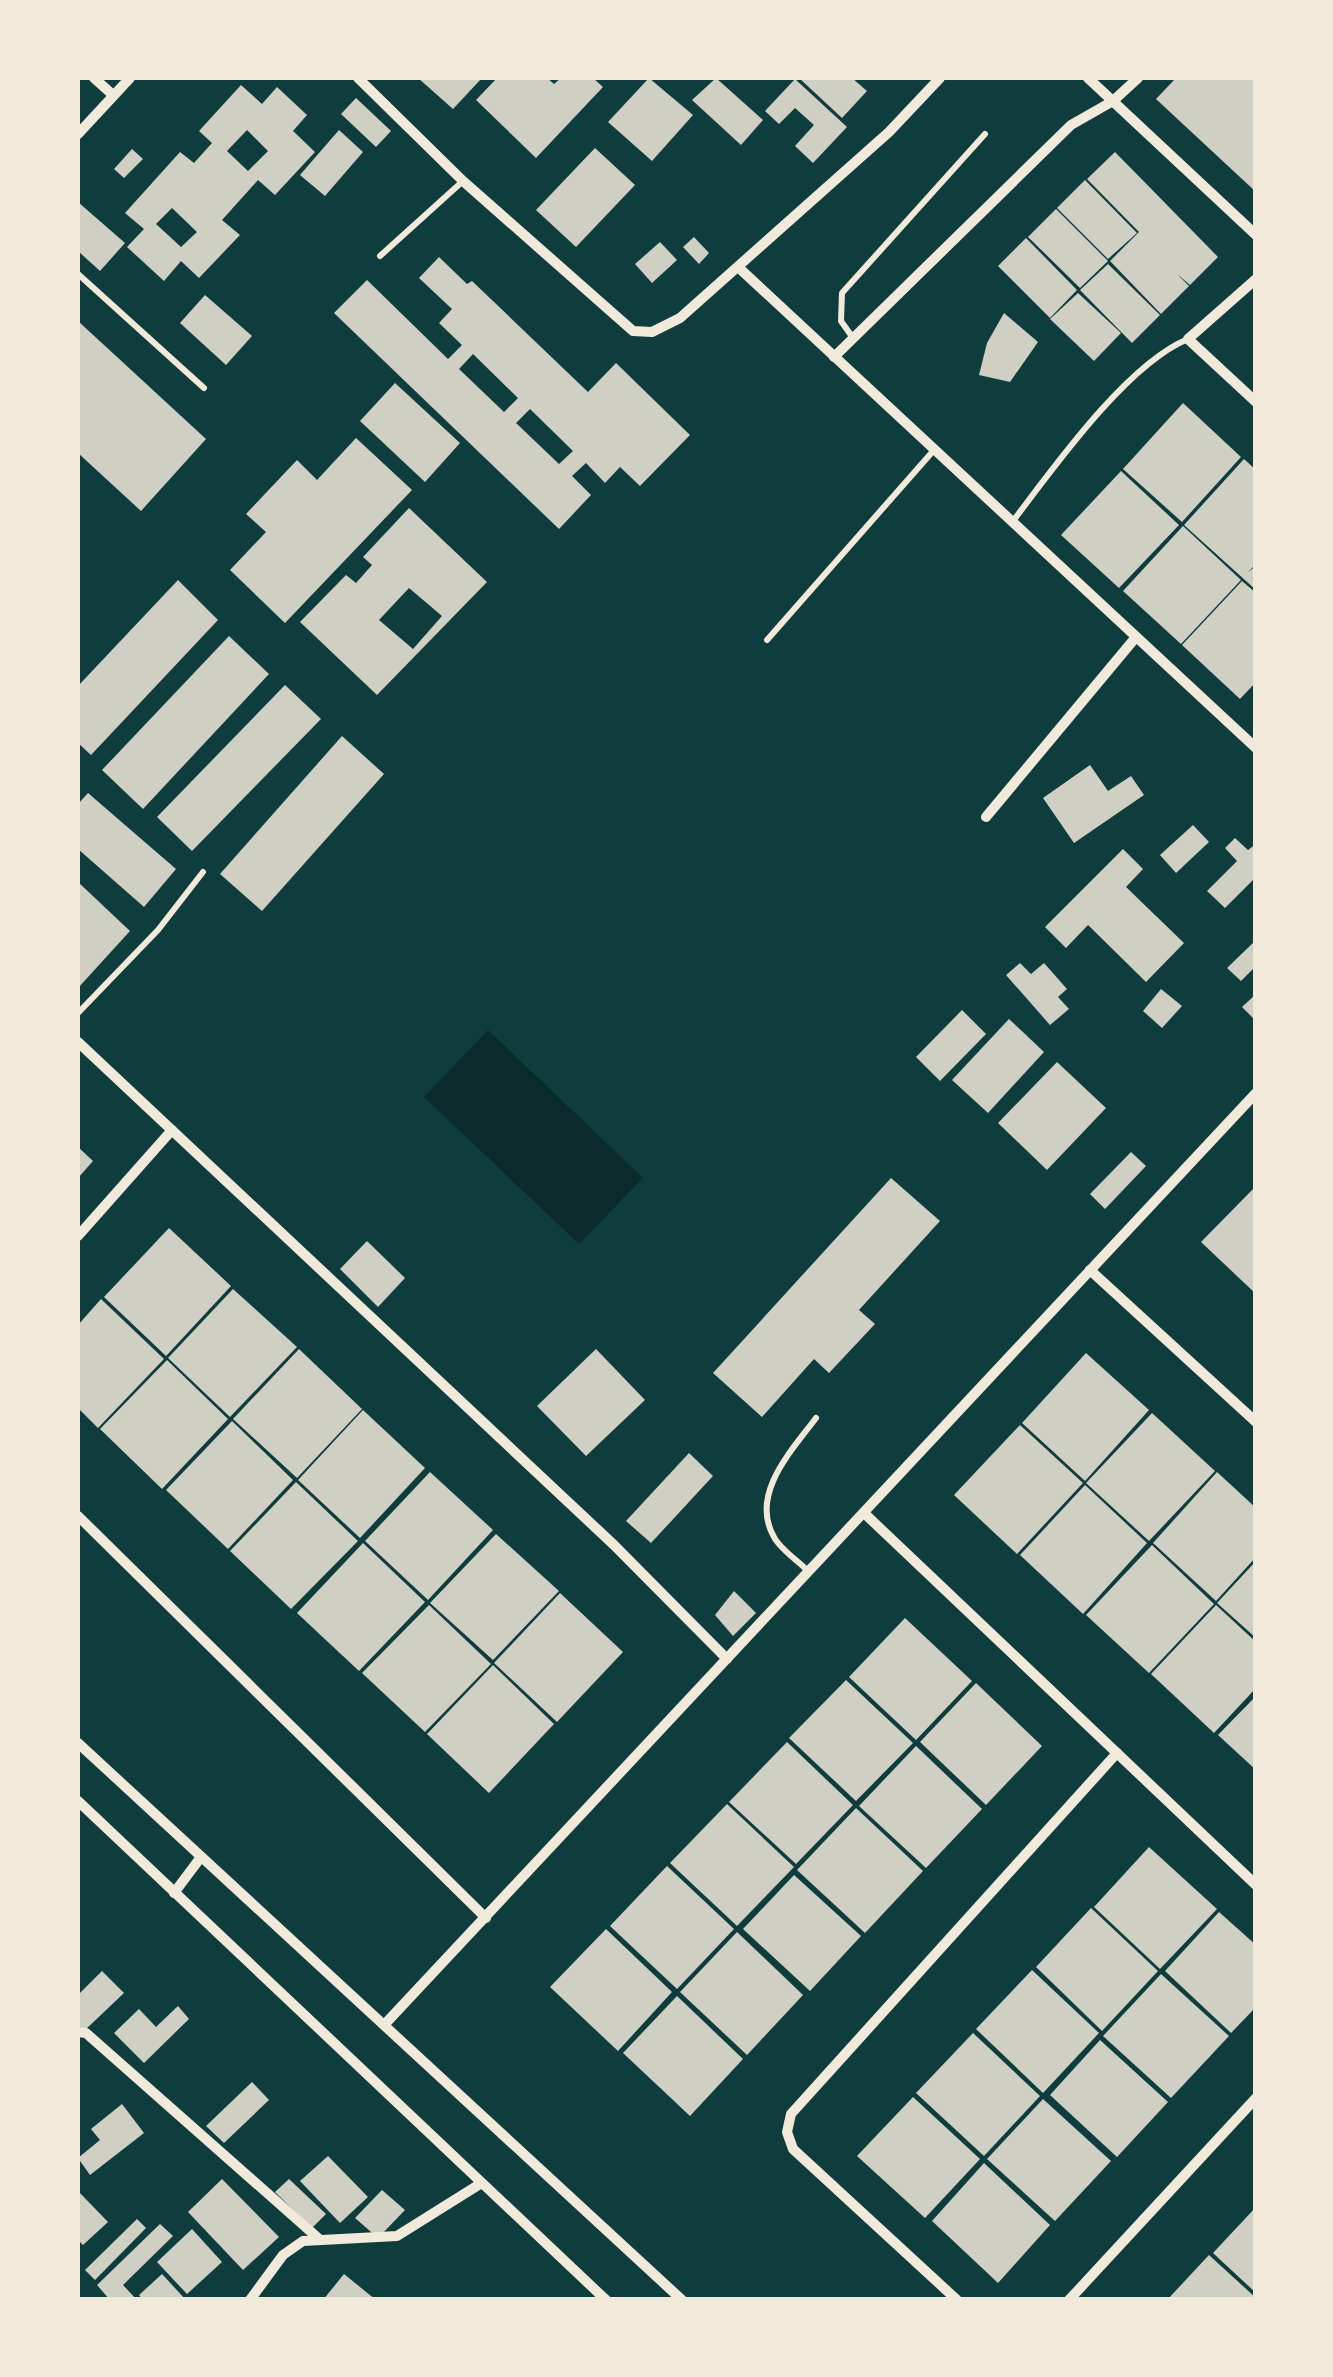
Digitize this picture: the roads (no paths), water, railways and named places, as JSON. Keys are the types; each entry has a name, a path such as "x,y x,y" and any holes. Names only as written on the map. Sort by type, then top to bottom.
{"street":[{"path":"94,78 113,95"},
{"path":"78,134 130,78"},
{"path":"358,78 463,181 633,331 652,332 680,318 738,268 889,132 940,78"},
{"path":"1088,78 1256,235"},
{"path":"834,357 1071,125 1113,101 1138,78"},
{"path":"738,268 1256,748"},
{"path":"1256,279 1188,338 1256,402"},
{"path":"986,817 1136,637"},
{"path":"78,1042 614,1545 727,1660"},
{"path":"386,2024 727,1660 806,1570 1256,1093"},
{"path":"78,1236 172,1130"},
{"path":"1090,1270 1256,1422"},
{"path":"864,1512 1256,1885"},
{"path":"78,1516 486,1918"},
{"path":"78,1743 682,2300"},
{"path":"957,2300 792,2149 787,2132 790,2114 1117,1752"},
{"path":"78,1801 606,2300"},
{"path":"174,1893 201,1858"},
{"path":"78,2032 86,2032 318,2238"},
{"path":"1069,2300 1256,2098"},
{"path":"250,2300 283,2255 303,2241 398,2236 480,2184"}],"lane":[{"path":"854,338 841,321 842,293 985,134"},
{"path":"380,256 463,181"},
{"path":"78,274 204,388"},
{"path":"1012,522 1074,441 1165,348 1188,338"},
{"path":"766,640 934,450"},
{"path":"78,1013 158,930 203,872"},
{"path":"806,1570 773,1536 767,1507 774,1474 816,1418"}],"water":[{"path":"488,1030 643,1178 579,1244 424,1097"}]}
